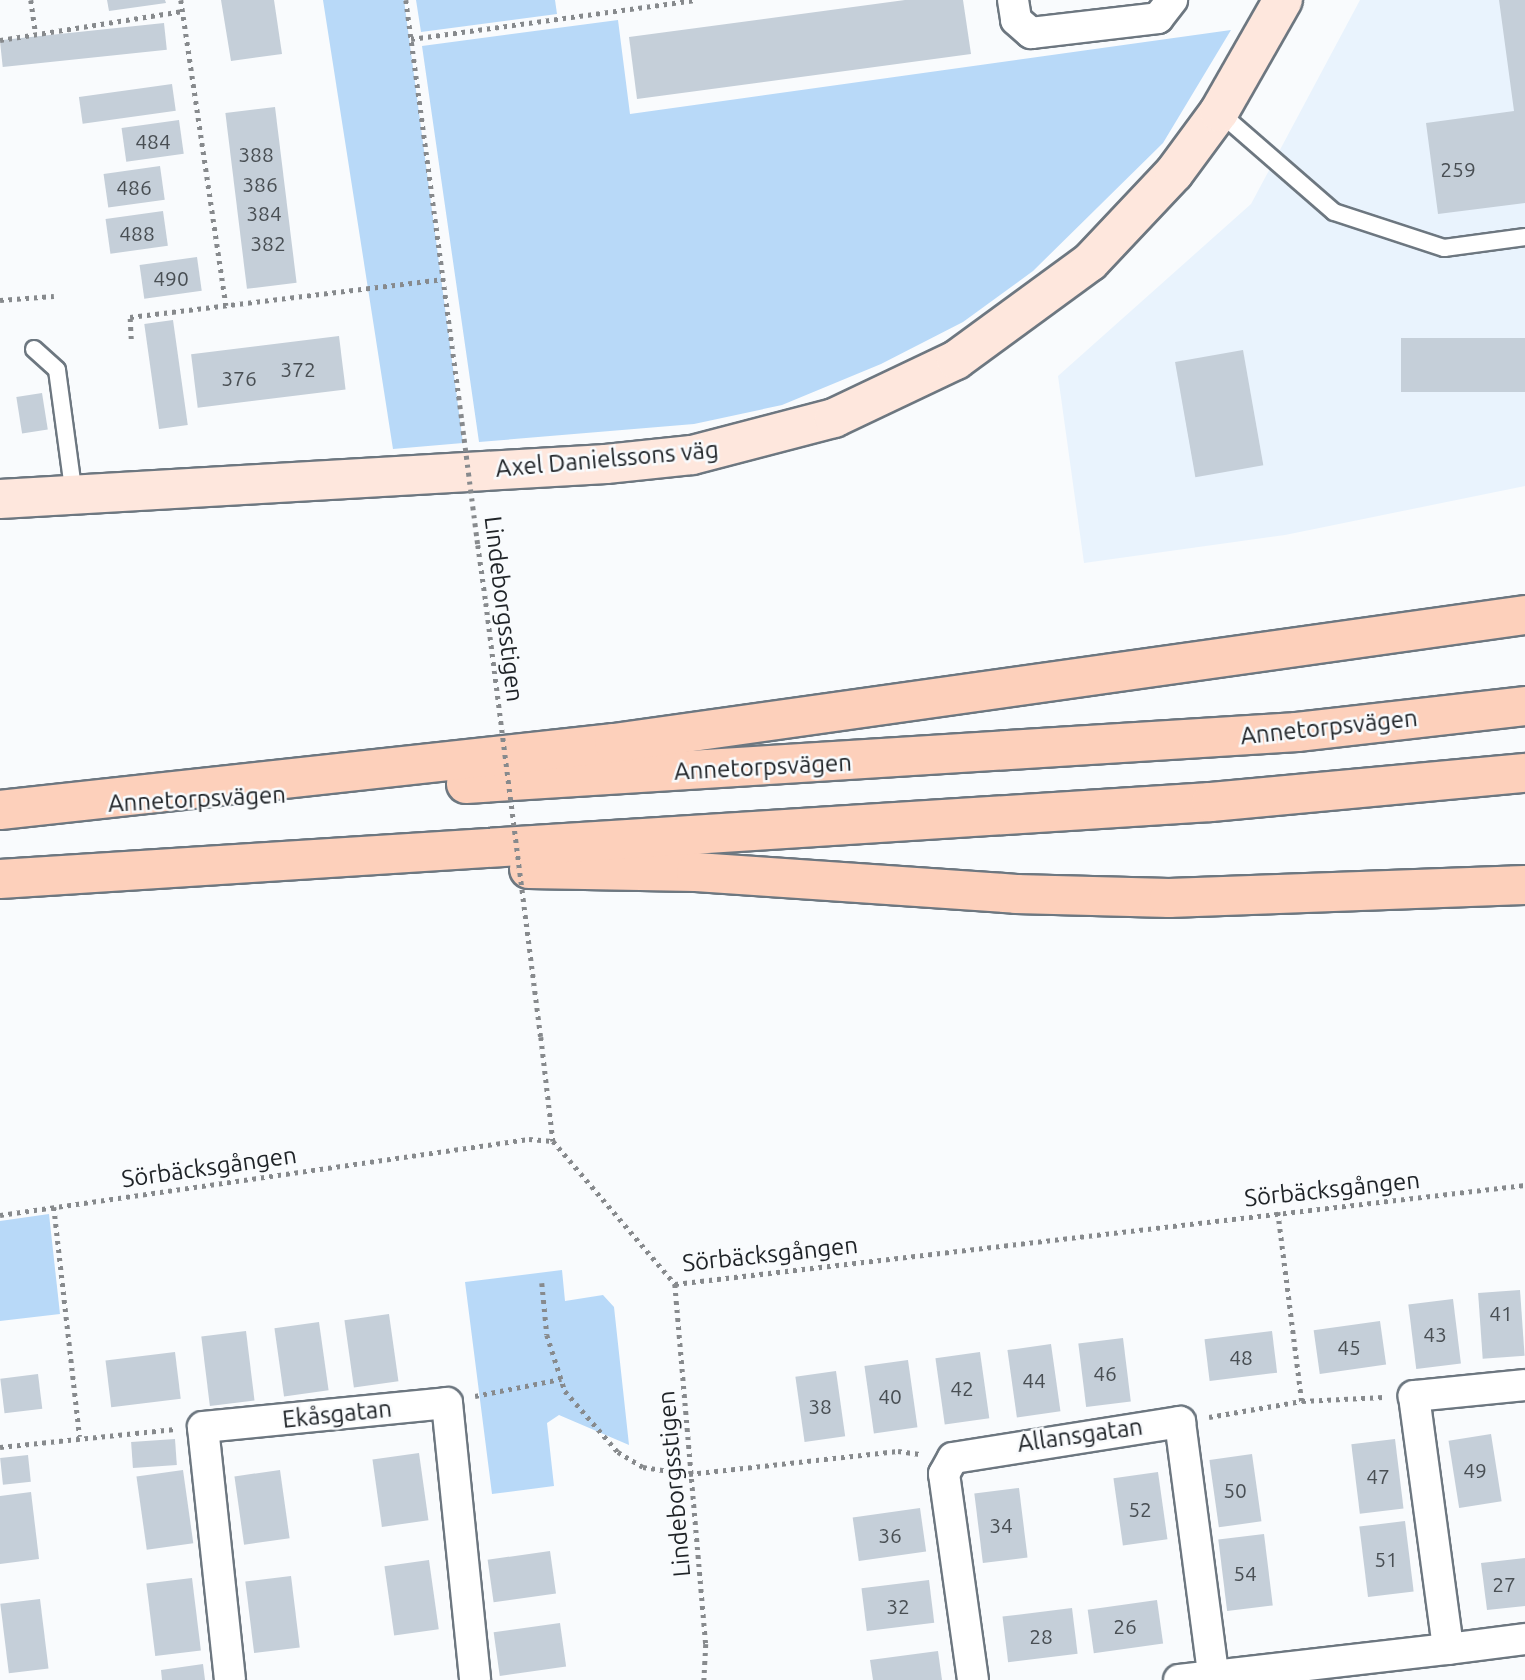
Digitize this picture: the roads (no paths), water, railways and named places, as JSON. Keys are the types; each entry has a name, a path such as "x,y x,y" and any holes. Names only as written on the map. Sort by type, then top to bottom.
{"main road":[{"path":"0,810 614,743 1525,615"},
{"name":"Annetorpsvägen","path":"0,810 939,757 1297,732 1525,706"},
{"path":"0,879 177,870 1198,803 1525,773"},
{"path":"177,870 696,873 1016,894 1169,898 1525,885"}],"street":[{"path":"1013,0 1016,20 1031,33 1158,18 1172,0"},
{"name":"Axel Danielssons väg","path":"0,499 618,463 692,455 834,418 956,360 1051,294 1123,229 1219,112 1283,0"},
{"path":"1448,1648 1413,1396 1525,1385"},
{"name":"Ekåsgatan","path":"230,1680 203,1427 447,1403 475,1680"},
{"name":"Allansgatan","path":"973,1680 944,1475 953,1458 1180,1422 1214,1678"},
{"path":"1179,1680 1214,1678 1525,1639"}],"lane":[{"path":"1219,112 1334,212 1444,248 1525,237"},
{"path":"34,349 57,370 75,496"}]}
